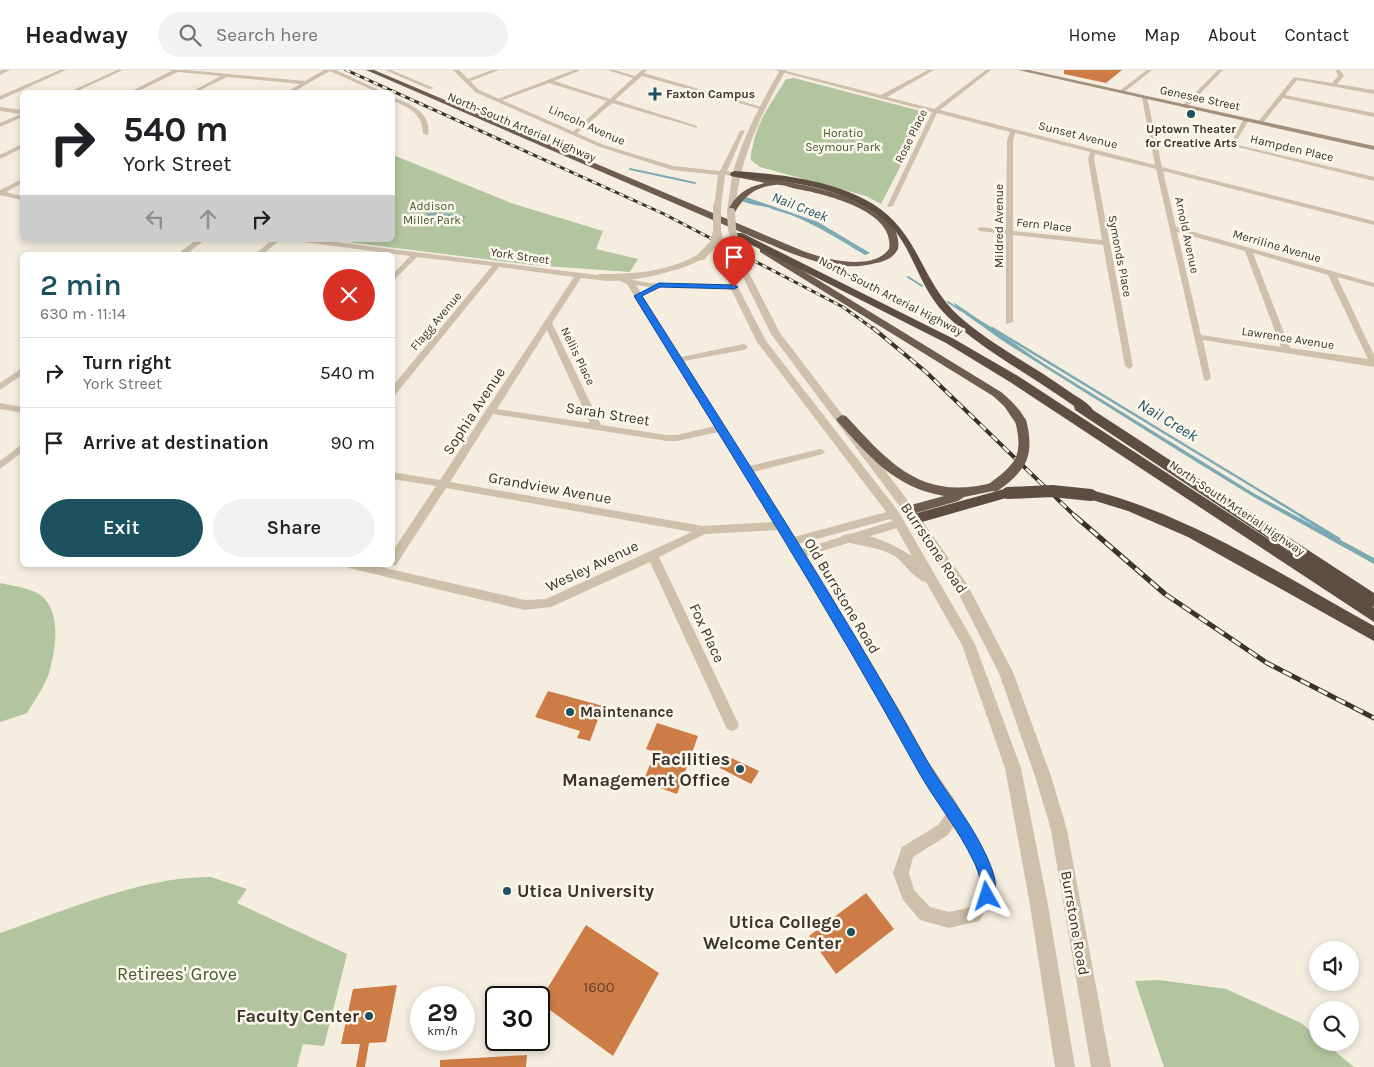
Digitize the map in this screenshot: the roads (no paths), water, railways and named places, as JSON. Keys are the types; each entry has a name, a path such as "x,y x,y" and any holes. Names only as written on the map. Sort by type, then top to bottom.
{"highway":[{"name":"North-South Arterial Highway","path":"357,70 739,235 941,337 1067,412 1374,616"},
{"name":"North-South Arterial Highway","path":"369,70 753,234 949,332 1003,361 1106,424 1374,601"},
{"path":"734,174 792,185 846,200 870,211 882,221 891,232 895,242 892,251 876,260 848,265 825,261 753,234"},
{"path":"734,174 801,183 843,194 879,210 899,230 942,306 988,342 1055,386 1106,424"},
{"path":"731,212 739,197 750,189 776,184 792,185"},
{"path":"739,235 901,333 997,394 1008,404 1021,422 1026,440 1022,461 1007,478 995,486 912,514"},
{"path":"842,419 900,478 934,491 969,494"},
{"path":"912,514 1008,493 1052,491 1091,495 1114,500 1152,513 1191,532 1374,634"}],"main road":[{"name":"Genesee Street","path":"1021,70 1374,148"}],"street":[{"path":"0,73 8,70"},
{"path":"0,98 64,70"},
{"path":"76,90 121,70"},
{"path":"172,70 306,83"},
{"path":"136,90 178,70"},
{"path":"197,90 236,70"},
{"path":"294,90 330,70 375,90"},
{"path":"387,70 431,88"},
{"name":"Lincoln Avenue","path":"456,70 477,91 637,159 679,169 734,174"},
{"path":"466,81 497,70"},
{"path":"498,100 579,70"},
{"path":"609,70 641,74 759,107"},
{"name":"Sunset Avenue","path":"779,70 1372,222"},
{"name":"Burrstone Road","path":"779,70 722,174 717,206 717,231 724,256 734,287 763,343 897,519 968,644 1013,768 1039,905 1065,1067"},
{"path":"882,97 932,70"},
{"name":"Rose Place","path":"890,206 935,111 989,70"},
{"path":"1121,92 1150,70"},
{"path":"1185,106 1221,70"},
{"path":"1334,84 1341,76 1338,70"},
{"path":"575,133 641,74"},
{"path":"1260,123 1295,79 1300,78 1374,92"},
{"path":"548,81 695,128"},
{"path":"1282,96 1374,115"},
{"name":"Arnold Avenue","path":"1145,98 1146,110 1207,378"},
{"path":"395,100 420,112 427,125 426,134"},
{"name":"Burrstone Road","path":"759,107 734,174 731,212 732,229 741,264 776,334 912,514 962,588 1006,672 1022,711 1059,830 1101,1067"},
{"path":"0,109 20,113"},
{"path":"0,125 20,114"},
{"name":"Hampden Place","path":"1246,120 1234,138 1232,144 1236,146 1374,179"},
{"name":"Mildred Avenue","path":"1009,322 1010,141 1013,130"},
{"path":"0,157 20,147"},
{"name":"Symonds Place","path":"1093,151 1091,159 1130,366"},
{"path":"0,193 20,182"},
{"path":"0,193 20,198"},
{"path":"1372,222 1374,215"},
{"name":"Fern Place","path":"980,229 1106,243"},
{"name":"Merriline Avenue","path":"1174,229 1374,285"},
{"path":"628,280 682,268 702,256 714,243 717,231"},
{"path":"184,252 198,242"},
{"path":"262,252 274,242"},
{"name":"York Street","path":"320,242 599,277"},
{"path":"338,252 346,245"},
{"path":"1248,249 1287,350"},
{"path":"395,277 416,254"},
{"name":"Flagg Avenue","path":"395,389 498,264"},
{"path":"1331,272 1374,364"},
{"name":"Sophia Avenue","path":"395,558 579,275"},
{"path":"599,277 659,285 734,287"},
{"name":"Old Burrstone Road","path":"628,280 799,554 896,716 923,766 950,805 980,859 989,882 987,896 973,915 949,920 926,914 908,895 901,873 907,852 943,830 952,817 950,805"},
{"path":"638,296 659,285"},
{"name":"Nellis Place","path":"548,323 597,427"},
{"name":"Lawrence Avenue","path":"1198,337 1374,364"},
{"path":"677,360 744,347"},
{"path":"0,387 20,372"},
{"path":"0,406 20,410"},
{"name":"Sarah Street","path":"492,411 667,438 678,438 720,428"},
{"path":"0,466 20,450"},
{"path":"746,470 820,452"},
{"name":"Grandview Avenue","path":"395,476 703,530"},
{"path":"799,554 912,514"},
{"path":"791,542 897,519"},
{"name":"Wesley Avenue","path":"393,567 525,605 536,605 559,599 703,530 781,526"},
{"path":"847,538 864,540 892,548 908,559 942,596"},
{"name":"Fox Place","path":"652,555 732,725"}],"water":[{"path":"743,196 818,222 870,253 865,255 823,230 790,214 744,202 740,200"},
{"path":"429,212 466,216 456,227 419,223"},
{"path":"953,302 1046,365 1255,494 1374,558 1374,564 1257,499 1190,458 1003,341 958,309"}],"waterway":[{"name":"Nail Creek","path":"630,169 695,183"},
{"name":"Nail Creek","path":"772,208 788,213"},
{"name":"Nail Creek","path":"908,277 922,286"},
{"name":"Nail Creek","path":"948,302 960,310"},
{"name":"Nail Creek","path":"981,322 994,330"},
{"name":"Nail Creek","path":"992,328 1303,517"},
{"name":"Nail Creek","path":"1301,516 1339,539"}],"railway":[{"path":"346,70 390,90"},
{"path":"395,92 664,214 843,307 875,330"},
{"path":"873,328 926,372 1076,517"},
{"path":"1075,516 1165,594 1267,663 1374,718"}],"place":[{"name":"Faxton Campus","path":"655,94"},
{"name":"Uptown Theater for Creative Arts","path":"1191,114"},
{"name":"Maintenance","path":"570,712"},
{"name":"Facilities Management Office","path":"740,769"},
{"name":"Utica University","path":"507,891"},
{"name":"Utica College Welcome Center","path":"851,932"},
{"name":"Faculty Center","path":"369,1016"}],"park label":[{"name":"Horatio Seymour Park","path":"843,140"},
{"name":"Addison Miller Park","path":"432,213"},
{"name":"Retirees' Grove","path":"177,974"}]}
